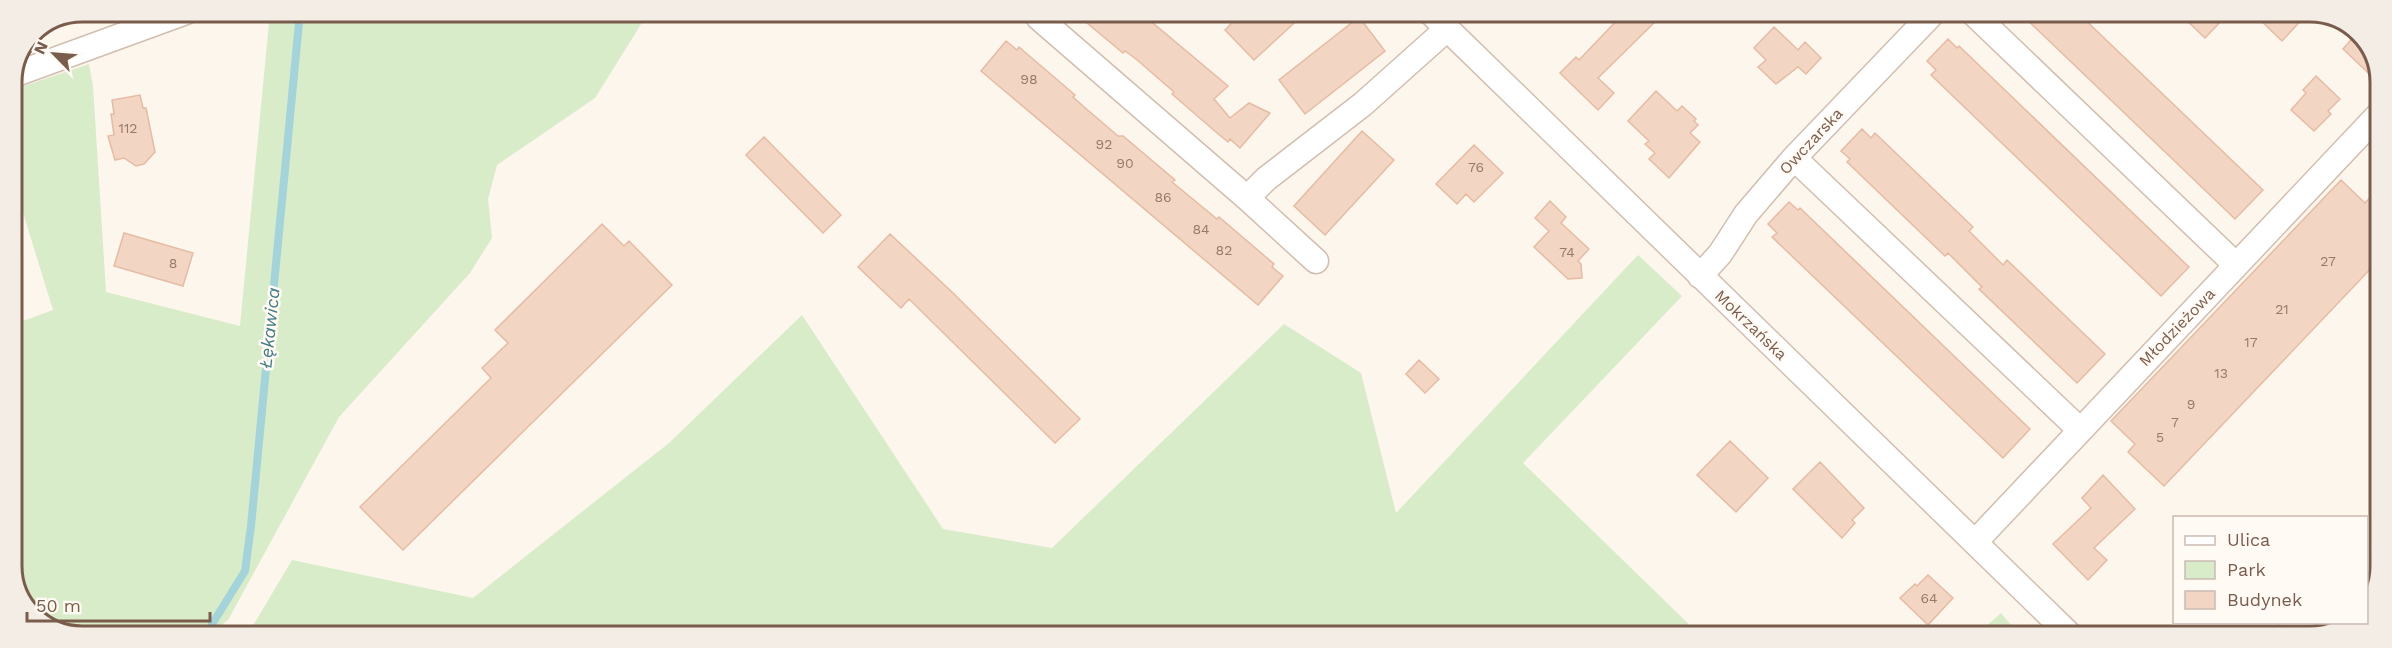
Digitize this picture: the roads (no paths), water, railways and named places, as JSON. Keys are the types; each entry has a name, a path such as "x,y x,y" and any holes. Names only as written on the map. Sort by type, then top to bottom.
{"street":[{"path":"24,71 159,22"},
{"path":"1043,22 1247,198 1316,261"},
{"path":"1247,198 1266,179 1363,104 1438,22"},
{"name":"Mokrzańska","path":"1440,22 2061,626"},
{"name":"Owczarska","path":"1700,276 1720,254 1746,214 1794,158 1924,22"},
{"path":"1982,22 2236,265"},
{"name":"Młodzieżowa","path":"1975,542 2079,429 2369,125"},
{"path":"1794,158 2079,429"}],"waterway":[{"name":"Łękawica","path":"211,626 245,571 299,22"}]}
